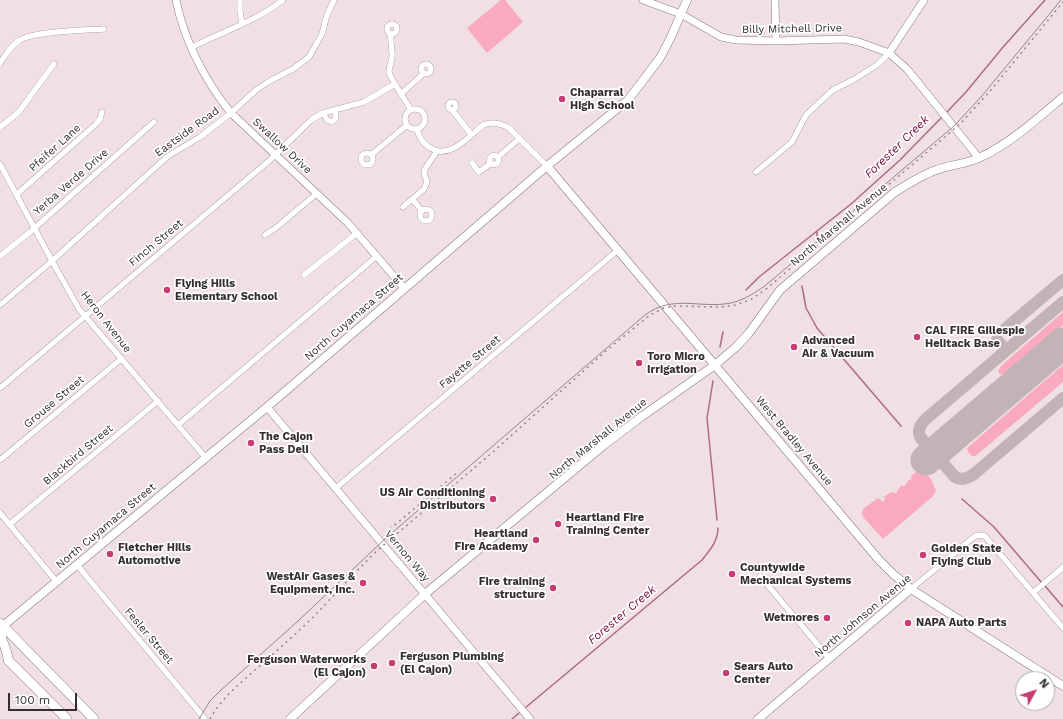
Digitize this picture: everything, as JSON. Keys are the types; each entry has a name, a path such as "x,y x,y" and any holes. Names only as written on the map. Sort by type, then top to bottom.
{"main road":[{"name":"North Cuyamaca Street","path":"1,625 77,565 267,406 547,166 628,100 660,58 687,0"},
{"name":"North Marshall Avenue","path":"290,719 425,594 604,445 715,365 736,347 780,290 895,192 935,170 979,158 1019,134 1063,97"},
{"name":"West Bradley Avenue","path":"547,166 879,560 911,589 1063,686"},
{"name":"North Johnson Avenue","path":"758,719 911,589"},
{"path":"1,625 1,642 6,650 6,658"},
{"path":"1,625 94,719"},
{"path":"0,652 67,719"}],"street":[{"name":"Swallow Drive","path":"176,0 180,16 192,47 210,84 219,98 231,113 348,223 404,288"},
{"path":"240,0 242,23"},
{"path":"192,47 275,6 283,0"},
{"name":"Eastside Road","path":"0,305 52,261 168,156 200,137 231,113 256,90 293,69 308,56 322,34 327,14 334,0"},
{"name":"Billy Mitchell Drive","path":"643,0 681,14 721,37 736,40 776,41 844,39 860,42 890,54 907,69 979,158"},
{"path":"775,0 776,41"},
{"path":"756,172 792,142 806,115 833,90 877,65 890,54 924,0"},
{"path":"0,63 11,48 21,39 35,34 104,29"},
{"path":"391,34 390,42 392,54 389,71 391,78 402,93 411,110"},
{"path":"0,127 18,113 46,72 54,64"},
{"path":"402,93 424,73"},
{"name":"Finch Street","path":"0,388 275,155 311,120 323,113 364,102 395,84"},
{"path":"323,113 327,120 332,122 336,118 335,110"},
{"path":"411,110 420,111 425,116 425,123 418,129 412,129 407,125 406,117 408,112 411,110"},
{"path":"452,110 471,134"},
{"name":"Pfeifer Lane","path":"16,195 96,124 100,119 102,112"},
{"name":"Yerba Verde Drive","path":"0,256 154,122"},
{"path":"418,129 422,142 437,152 445,152 453,149 483,125 488,123 502,124 547,166"},
{"path":"372,155 407,125"},
{"path":"472,163 479,172 491,163 497,163 499,159 498,157 519,139"},
{"path":"404,207 424,189 427,182 424,173 425,169 437,152"},
{"name":"Heron Avenue","path":"0,164 79,309 205,457"},
{"path":"265,234 277,227 316,194"},
{"path":"413,200 422,211"},
{"path":"304,276 357,233"},
{"name":"Fayette Street","path":"336,488 618,250"},
{"path":"178,425 377,256"},
{"name":"Grouse Street","path":"0,460 121,358"},
{"name":"Blackbird Street","path":"10,524 158,401"},
{"name":"Vernon Way","path":"267,406 530,719"},
{"path":"0,513 56,581"},
{"name":"North Johnson Avenue","path":"911,589 975,536 984,535 1034,592"},
{"name":"Fesler Street","path":"77,565 205,719"},
{"path":"1063,567 1034,592 1063,628"},
{"path":"760,576 829,658"}],"shaded area":[{"path":"501,0 505,0 523,22 487,53 467,28"},
{"path":"1063,312 1063,325 1006,373 1000,374 998,371 1001,366"},
{"path":"1063,365 1063,382 979,453 975,456 970,454 967,448"},
{"path":"921,468 931,479 936,491 932,497 883,539 863,517 863,509 878,498 883,502 885,499 884,497 891,492 897,493 902,485 904,487 912,478 911,476"}],"waterway":[{"name":"Forester Creek","path":"946,113 966,92 1045,0"},
{"name":"Forester Creek","path":"746,290 759,277 851,204 900,160 942,117"},
{"name":"Forester Creek","path":"817,231 817,238"},
{"path":"802,286 806,308 817,328 901,426"},
{"name":"Forester Creek","path":"720,347 723,332"},
{"name":"Forester Creek","path":"713,381 707,418 717,520"},
{"path":"962,499 994,527 1042,583"},
{"name":"Forester Creek","path":"525,708 702,560 711,549 717,537 718,528"},
{"path":"1045,586 1063,607"},
{"name":"Forester Creek","path":"512,719 519,713"}],"taxiway":[{"path":"1006,328 1063,280"},
{"path":"1063,302 925,420 920,426 919,434 955,477 960,479 965,478 974,474 1063,398"},
{"path":"997,340 1006,350"}],"runway":[{"path":"926,460 1063,343"}],"tram line":[{"path":"199,719 210,701 221,690 298,621 386,538 645,315 666,305 687,303 731,303 749,296 766,285 954,126 981,97 1061,0"}],"railway":[{"path":"210,719 219,705 230,693 305,625 378,550 494,451 607,350 650,315 664,308 676,306 720,307 735,305 750,300 765,290 960,124 991,90 1063,2"},
{"path":"390,529 458,472"}],"place":[{"name":"Chaparral High School","path":"562,99"},
{"name":"Flying Hills Elementary School","path":"167,290"},
{"name":"CAL FIRE Gillespie Helitack Base","path":"917,337"},
{"name":"Advanced Air & Vacuum","path":"794,347"},
{"name":"Toro Micro Irrigation","path":"639,363"},
{"name":"The Cajon Pass Deli","path":"251,443"},
{"name":"US Air Conditioning Distributors","path":"493,499"},
{"name":"Heartland Fire Training Center","path":"558,524"},
{"name":"Heartland Fire Academy","path":"536,540"},
{"name":"Fletcher Hills Automotive","path":"110,554"},
{"name":"Golden State Flying Club","path":"923,555"},
{"name":"Countywide Mechanical Systems","path":"732,574"},
{"name":"WestAir Gases & Equipment, Inc.","path":"363,583"},
{"name":"Fire training structure","path":"553,588"},
{"name":"Wetmores","path":"827,618"},
{"name":"NAPA Auto Parts","path":"908,623"},
{"name":"Ferguson Plumbing (El Cajon)","path":"392,663"},
{"name":"Ferguson Waterworks (El Cajon)","path":"374,666"},
{"name":"Sears Auto Center","path":"726,673"}]}
